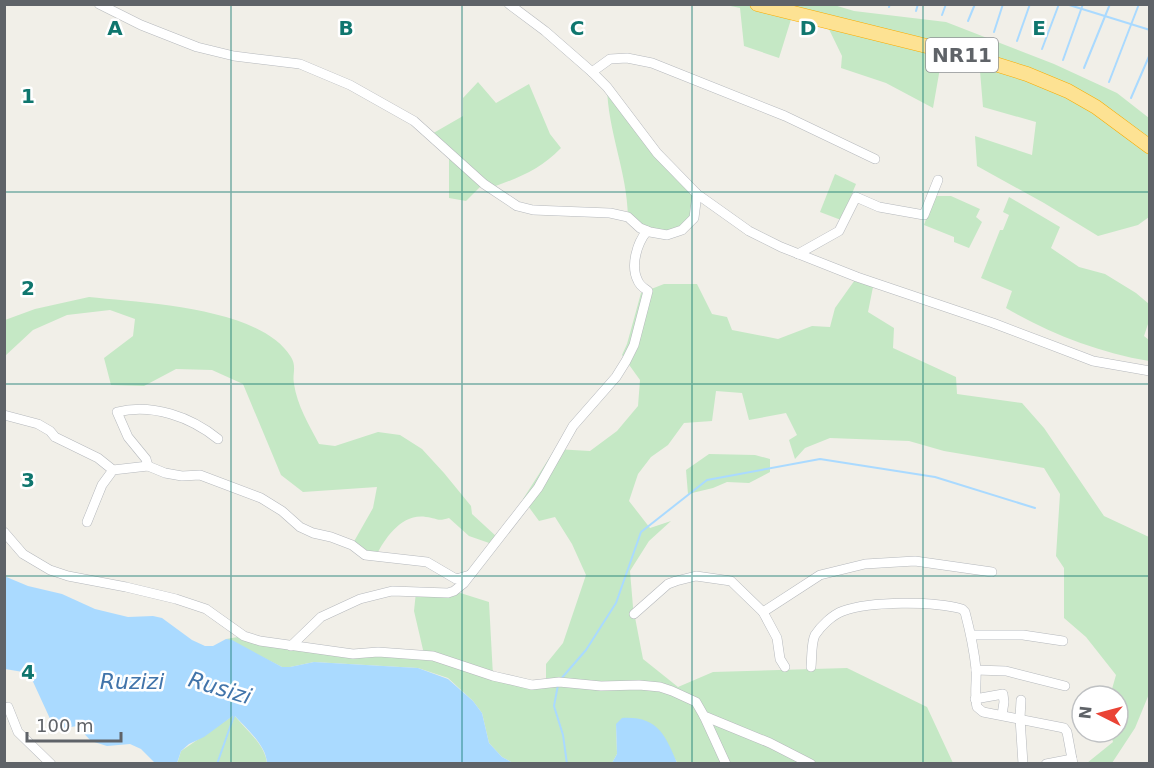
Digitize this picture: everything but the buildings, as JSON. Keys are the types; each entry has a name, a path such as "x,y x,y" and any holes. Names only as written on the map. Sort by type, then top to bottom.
{"highway":[{"name":"NR11","path":"757,4 979,59 1027,74 1068,91 1096,107 1149,147"}],"street":[{"path":"99,4 141,25 197,47 234,56 300,64 350,85 414,121 484,184 523,208 610,213 628,217 647,231 667,235 682,230 694,218 697,194"},
{"path":"509,4 544,31 607,87 657,153 697,194 749,231 798,254 857,277 993,323 1093,361 1149,371"},
{"path":"592,72 610,59 627,58 652,63 785,116 876,159"},
{"path":"798,254 839,231 856,196 879,207 924,215 938,180"},
{"path":"291,646 321,617 360,599 392,591 448,592 454,591 464,583 530,500 573,426 616,377 630,355 648,291 640,285 636,276 636,249 639,240 647,231"},
{"path":"148,466 146,459 128,437 117,412 150,409 192,422 218,439"},
{"path":"4,415 38,424 56,437 98,458 113,470 148,466 165,473 182,476 200,475 261,498 282,511 300,527 352,545 365,555 427,562 456,579 470,575"},
{"path":"87,522 102,485 113,470"},
{"path":"4,532 23,554 50,570 176,598 206,609 244,636 291,646 353,654 378,652 433,656 493,676 532,685 559,682 601,686 650,686 672,691 696,702 726,764"},
{"path":"763,612 820,575 865,564 915,561 992,572"},
{"path":"634,614 668,584 696,576 731,581 763,612 777,638 780,659 785,667"},
{"path":"811,667 814,636 834,615 853,609 901,604 955,607 965,612 971,636 976,670 976,707 983,712 1064,728 1067,732 1073,761 1046,764"},
{"path":"971,636 1023,635 1063,641"},
{"path":"976,670 1006,671 1065,686"},
{"path":"975,699 1003,694 1002,715"},
{"path":"1021,699 1023,764"},
{"path":"8,707 18,732 51,764"},
{"path":"704,716 771,743 812,764"}],"green space":[{"path":"726,5 834,5 854,11 946,22 1054,64 1117,93 1149,118 1149,217 1138,225 1098,236 977,166 975,136 1032,155 1036,122 983,107 979,59 943,51 933,108 886,83 841,68 842,56 825,21 793,13 779,58 744,46 740,8"},
{"path":"478,82 496,103 529,84 550,134 561,148 537,168 519,177 490,188 483,184 466,201 449,198 449,154 430,135 463,116 463,98"},
{"path":"607,87 697,194 689,224 660,235 628,217"},
{"path":"835,174 856,184 841,220 820,212"},
{"path":"934,196 951,196 980,209 976,217 982,222 969,248 954,242 954,237 924,225"},
{"path":"1009,197 1060,227 1051,248 1079,267 1105,274 1149,304 1149,321 1144,336 1149,340 1149,361 1111,353 1075,341 1006,308 1012,291 981,278 1000,230 1003,230 1009,215 1003,212"},
{"path":"857,277 874,282 868,312 894,328 893,348 956,377 957,394 1022,403 1044,428 1104,516 1149,537 1149,694 1130,736 1130,684 1113,684 1116,675 1086,637 1064,618 1064,568 1056,556 1060,494 1044,468 944,451 909,441 830,438 805,448 795,459 789,440 797,435 786,413 749,420 742,393 716,391 712,421 684,423 668,445 651,457 638,474 629,501 650,528 671,521 649,541 630,571 633,607 643,659 678,687 713,672 847,668 927,707 953,763 677,763 676,760 616,724 617,754 612,763 513,763 502,757 489,743 482,713 473,701 448,678 418,668 314,662 282,667 226,639 244,636 291,646 424,654 414,611 416,592 454,591 489,602 493,676 546,684 546,664 563,643 586,575 572,544 555,517 539,521 523,499 555,449 590,451 617,431 638,406 640,380 622,355 641,293 664,284 697,284 712,314 727,317 732,330 778,339 812,326 830,327 835,308"},
{"path":"89,297 199,310 254,327 276,340 291,357 294,364 298,400 319,444 335,446 378,432 400,435 422,449 471,506 472,514 497,537 492,544 469,536 449,518 439,520 417,517 395,528 376,556 352,545 373,508 377,487 303,492 281,475 243,384 212,370 176,369 144,386 111,385 104,358 133,336 135,319 110,310 67,315 33,330 5,356 5,320 35,309"},
{"path":"709,454 755,455 770,459 770,472 749,483 727,482 688,494 686,470"},
{"path":"234,715 259,744 267,764 177,764 181,751"},
{"path":"1111,744 1124,744 1112,763 1087,763"}],"water":[{"name":"Ruzizi","path":"4,576 28,586 62,594 95,609 128,617 162,618 192,640 205,646 213,646 226,639 232,640 282,667 314,662 418,668 448,679 473,701 482,713 489,743 502,757 513,763 267,763 259,743 234,715 204,737 189,744 181,751 177,763 155,763 141,749 130,744 107,746 91,741 77,726 65,728 52,723 29,673 5,669"},
{"path":"622,718 644,720 652,724 664,735 677,763 612,763 617,754 616,724"}],"waterway":[{"path":"916,11 918,4"},
{"path":"942,15 946,4"},
{"path":"968,21 975,4"},
{"path":"994,32 1003,4"},
{"path":"1017,41 1030,4"},
{"path":"1042,49 1059,4"},
{"path":"1066,4 1150,30"},
{"path":"1063,60 1083,4"},
{"path":"1084,68 1110,4"},
{"path":"1109,82 1139,4"},
{"path":"1131,98 1150,54"},
{"path":"560,680 586,650 616,603 641,532 707,480 820,459 935,477 1035,508"},
{"path":"558,685 554,706 563,735 567,764"},
{"name":"Rusizi","path":"217,764 235,713"}]}
